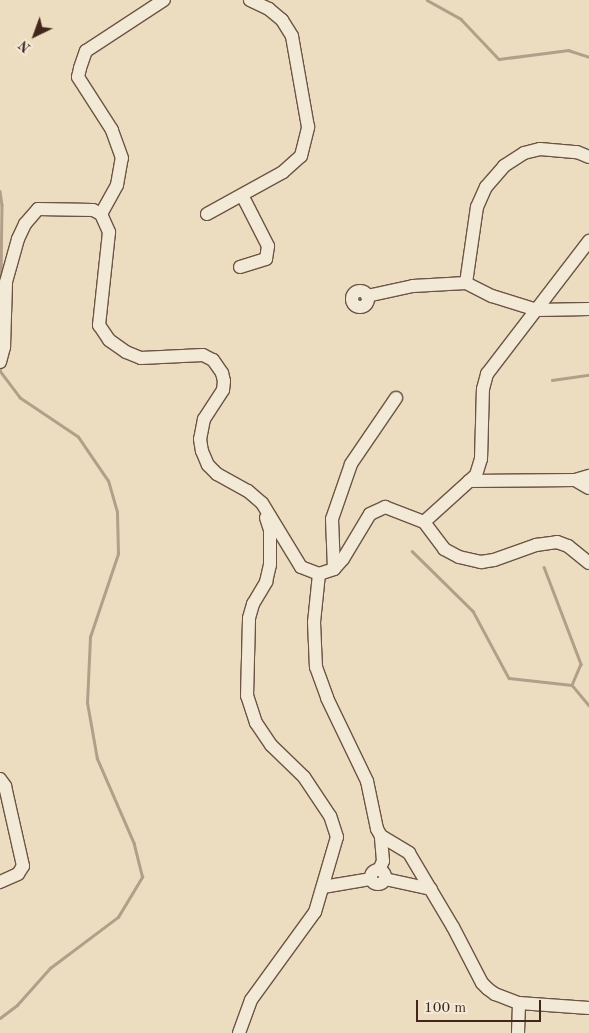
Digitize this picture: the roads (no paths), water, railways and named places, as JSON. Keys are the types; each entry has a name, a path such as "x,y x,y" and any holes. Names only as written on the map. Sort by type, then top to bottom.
{"street":[{"path":"164,0 86,52 78,77 112,130 122,158 117,185 102,214 108,232 99,324 109,340 126,352 141,358 203,355 213,360 222,373 223,390 204,419 200,439 202,451 208,465 217,474 248,491 262,504 301,567 319,574 334,569 343,559 370,514 386,507 424,522 444,549 459,557 481,562 494,560 536,545 557,542 568,546 589,563"},
{"path":"207,214 283,172 301,156 308,127 292,36 282,20 269,9 250,0"},
{"path":"466,283 477,206 486,187 504,166 524,154 540,149 577,152 589,157"},
{"path":"240,268 266,259 268,246 242,194"},
{"path":"0,362 4,348 6,282 18,239 32,214 44,208 82,208 102,214"},
{"path":"424,522 476,474 481,459 483,389 487,374 589,241"},
{"path":"367,296 413,286 466,283 492,296 537,310 589,309"},
{"path":"334,569 332,519 351,464 396,398"},
{"path":"469,481 575,480 589,476"},
{"path":"575,480 589,488"},
{"path":"239,1033 250,1000 315,912 337,838 330,816 304,777 271,744 256,723 247,696 249,618 253,604 266,582 270,565 270,530 262,504"},
{"path":"319,574 314,622 316,668 327,698 367,781 377,829 381,836 387,842 409,853 431,889 482,983 495,994 519,1003 589,1008"},
{"path":"0,779 6,786 23,866 18,874 0,882"},
{"path":"378,876 383,861 381,836"},
{"path":"322,887 378,876 431,889"},
{"path":"518,1033 519,1003"}],"waterway":[{"path":"427,0 461,19 499,59 568,50 589,57"},
{"path":"0,191 2,205 1,276"},
{"path":"0,367 0,371 20,398 78,437 108,481 117,512 118,554 90,637 87,703 97,759 134,844 142,877 118,917 50,968 17,1005 0,1018"},
{"path":"552,380 589,375"},
{"path":"412,551 473,611 509,678 572,685 589,705"},
{"path":"544,567 581,664 572,685"}]}
